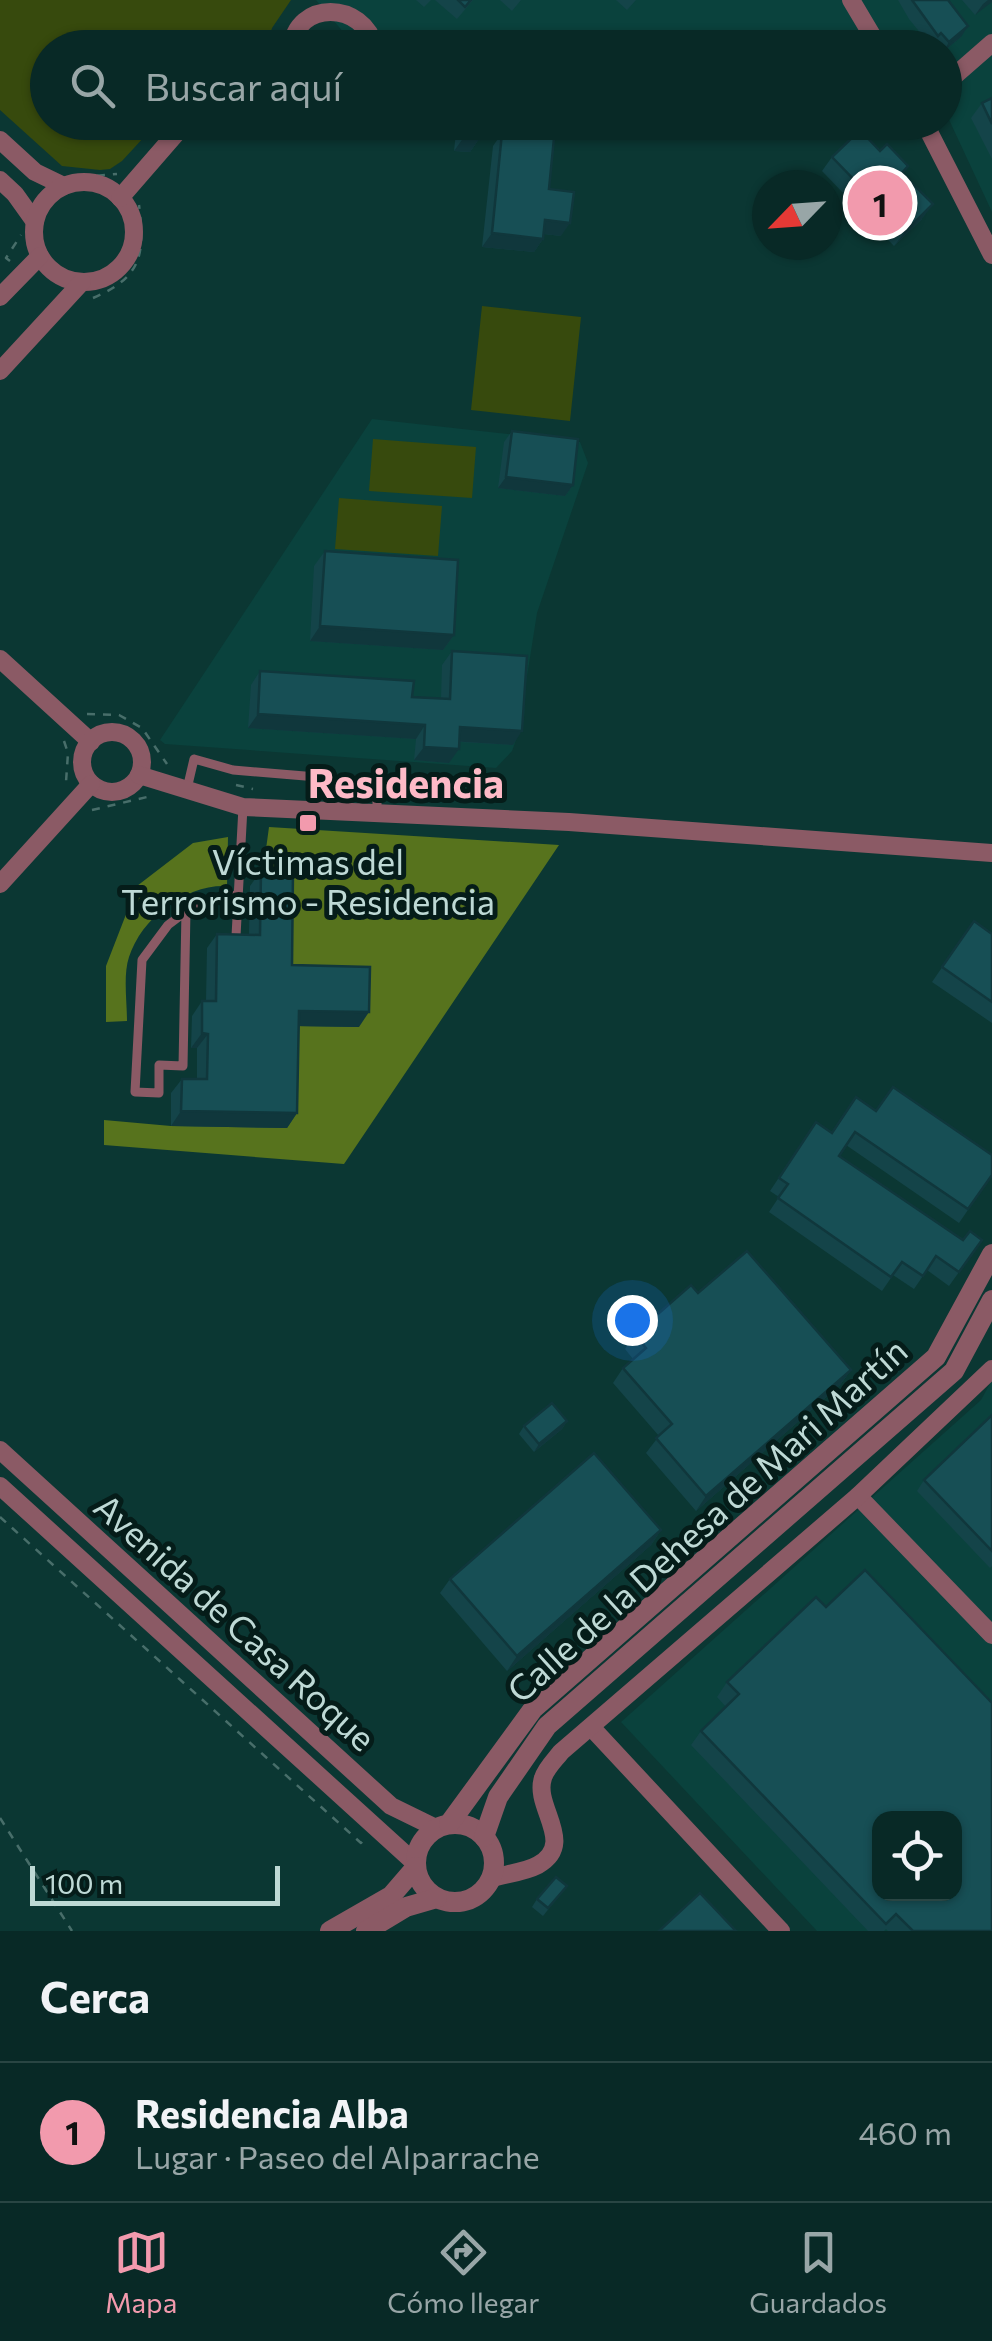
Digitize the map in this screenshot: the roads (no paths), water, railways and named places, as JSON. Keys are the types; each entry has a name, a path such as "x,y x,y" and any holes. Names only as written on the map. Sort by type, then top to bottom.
{"street":[{"path":"851,0 868,30"},
{"path":"297,30 306,16 332,3 363,18 371,30"},
{"path":"962,69 992,43"},
{"path":"0,140 35,172 94,183 129,198"},
{"path":"0,180 15,194 40,256 57,275 82,282 99,280 126,260 134,228 129,198 172,140"},
{"path":"933,140 992,255"},
{"path":"28,228 40,207 68,181"},
{"path":"0,297 40,256"},
{"path":"0,371 82,282"},
{"path":"0,659 90,742"},
{"path":"112,732 133,741 140,752 140,774 133,784 112,792 91,784 82,763 90,742 112,732"},
{"path":"140,774 243,807 569,822 992,853"},
{"path":"0,884 91,784"},
{"name":"Calle de la Dehesa de Mari Martín","path":"442,1826 534,1709 936,1358 992,1254"},
{"name":"Calle de la Dehesa de Mari Martín","path":"484,1837 498,1797 547,1726 954,1371 992,1300"},
{"path":"492,1878 537,1866 548,1856 555,1841 554,1825 542,1796 542,1781 562,1752 858,1496 991,1372"},
{"name":"Avenida de Casa Roque","path":"0,1450 391,1806 442,1826"},
{"name":"Avenida de Casa Roque","path":"0,1486 416,1865"},
{"path":"858,1496 992,1635"},
{"path":"592,1727 782,1931"},
{"path":"366,1931 406,1907 437,1898 462,1902 484,1890 492,1878 492,1850 484,1837 462,1824 442,1826 418,1849 416,1865 422,1885 437,1898"},
{"path":"330,1931 390,1896 416,1865"}],"lane":[{"path":"187,790 194,760 232,770 377,782 376,814"},
{"path":"236,936 243,807"},
{"path":"186,912 182,1066 159,1065 159,1094 134,1092 142,960 168,925 200,901 237,895"}],"place":[{"name":"Residencia Alba","path":"880,203"},
{"name":"Víctimas del Terrorismo - Residencia","path":"308,823"}],"district":[{"name":"Residencia","path":"406,781"}]}
